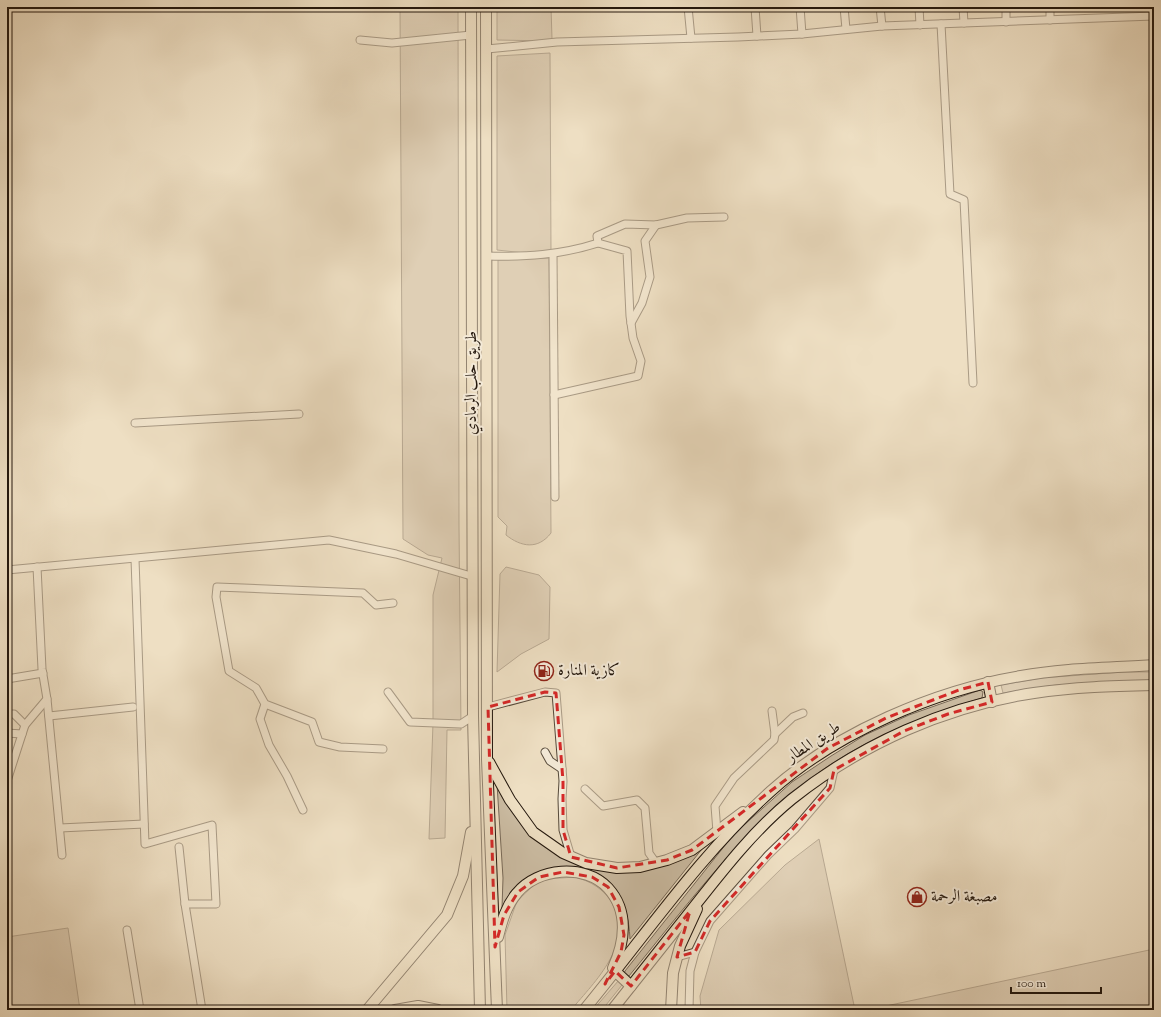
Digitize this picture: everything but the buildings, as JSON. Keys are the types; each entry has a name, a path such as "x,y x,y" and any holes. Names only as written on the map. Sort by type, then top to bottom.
{"highway":[{"name":"طريق حلب الرمادي","path":"471,7 471,580 473,736"},
{"name":"طريق حلب الرمادي","path":"486,7 488,759 497,1010"},
{"name":"طريق المطار","path":"584,1010 714,848 772,790 828,748 886,718 958,690 988,682 1045,672 1154,666"},
{"path":"988,682 992,702"},
{"name":"طريق المطار","path":"612,1010 704,894 749,841 791,800 834,770 904,731 948,714 992,702 1033,693 1078,688 1154,685"},
{"path":"367,1010 447,915 463,876 473,822 473,736"},
{"path":"473,736 480,1010"},
{"path":"488,759 510,800 533,832 563,854 586,863 617,868 640,867 692,850 772,790"},
{"path":"495,947 504,915 512,900 524,885 550,872 578,873 592,877 608,887 619,907 624,935 621,952 605,984"},
{"path":"671,1010 673,973 677,957 704,894"},
{"path":"615,971 631,986"},
{"path":"395,1010 418,1006 438,1010"}],"street":[{"path":"688,7 691,38"},
{"path":"755,7 757,36"},
{"path":"800,7 802,34"},
{"path":"844,7 846,29"},
{"path":"880,7 882,26"},
{"path":"919,7 920,25"},
{"path":"964,7 964,23"},
{"path":"1006,7 1006,22"},
{"path":"1050,7 1050,20"},
{"path":"486,49 557,42 757,36 802,34 882,26 1154,16"},
{"path":"941,24 950,194 964,200 973,383"},
{"path":"360,40 392,43 471,35"},
{"path":"598,243 597,236 625,224 656,225 687,218 724,217"},
{"path":"631,323 642,303 650,277 645,241 656,225"},
{"path":"487,256 553,254 598,243 627,251 631,323 633,338 641,361 638,376 554,395"},
{"path":"553,254 555,497"},
{"path":"136,423 299,414"},
{"path":"7,570 329,540 396,554 471,580"},
{"path":"135,559 145,844 212,825 216,904 185,904"},
{"path":"37,567 42,673 49,716 62,855"},
{"path":"383,749 340,747 320,742 312,722 265,704 256,688 229,671 216,597 217,587 363,593 376,605 393,603"},
{"path":"7,679 42,673"},
{"path":"388,692 410,722 461,724 473,716"},
{"path":"488,707 545,692 556,693 562,769 563,830 571,857"},
{"path":"7,781 25,725 47,699"},
{"path":"265,704 260,719 269,745 287,776 303,810"},
{"path":"49,716 133,707"},
{"path":"717,832 715,806 734,778 774,740 775,734 772,711"},
{"path":"775,734 793,717 803,713"},
{"path":"7,714 14,714 25,725"},
{"path":"7,733 22,734"},
{"path":"545,752 550,761 562,769"},
{"path":"695,1010 689,1007 690,971 695,952 710,921 752,872 795,830 830,788 834,770"},
{"path":"585,789 603,806 637,800 645,808 649,853 656,863"},
{"path":"60,828 144,824"},
{"path":"179,848 185,904 202,1010"},
{"path":"127,930 140,1010"},
{"path":"677,957 695,952"}],"highlighted area":[{"path":"988,682 992,702 948,714 904,731 834,770 830,788 710,921 695,952 677,957 690,911 631,986 615,971 605,984 621,952 624,935 619,907 608,887 592,877 563,872 539,877 518,892 504,915 495,947 488,707 545,692 556,693 563,781 563,830 571,857 617,868 667,860 692,850 828,748 886,718 959,690"}],"shaded area":[{"path":"400,7 458,7 461,730 447,730 445,838 429,839 433,723 433,595 442,558 428,555 403,539"},
{"path":"497,7 551,7 552,39 550,41 497,40"},
{"path":"550,53 551,253 534,254 497,250 497,56"},
{"path":"549,258 551,533 541,542 529,545 518,542 506,535 507,526 498,517 498,260"},
{"path":"506,567 539,575 550,587 549,639 521,654 497,672 500,574"},
{"path":"1123,672 1154,672 1154,680 1056,685 1003,693 1001,685 1041,678"},
{"path":"980,690 983,692 982,698 910,723 886,734 841,758 800,787 753,830 731,853 689,901 629,976 624,974 734,834 792,782 865,735 909,715"},
{"path":"497,784 539,842 610,871 702,849 630,939 626,910 612,885 604,877 581,868 555,868 531,875 516,887 502,908 503,878"},
{"path":"819,839 855,1010 701,1010 700,996 719,930 785,865"},
{"path":"575,877 596,886 609,898 612,903 618,918 618,933 615,947 609,961 591,987 571,1010 507,1010 505,935 517,901 535,884 547,879"},
{"path":"68,928 80,1010 7,1010 7,937"},
{"path":"1154,949 1154,1010 867,1010"},
{"path":"619,980 622,985 602,1010 593,1010"}],"place":[{"name":"كازية المنارة","path":"544,671"},
{"name":"مصبغة الرحمة","path":"917,897"}]}
